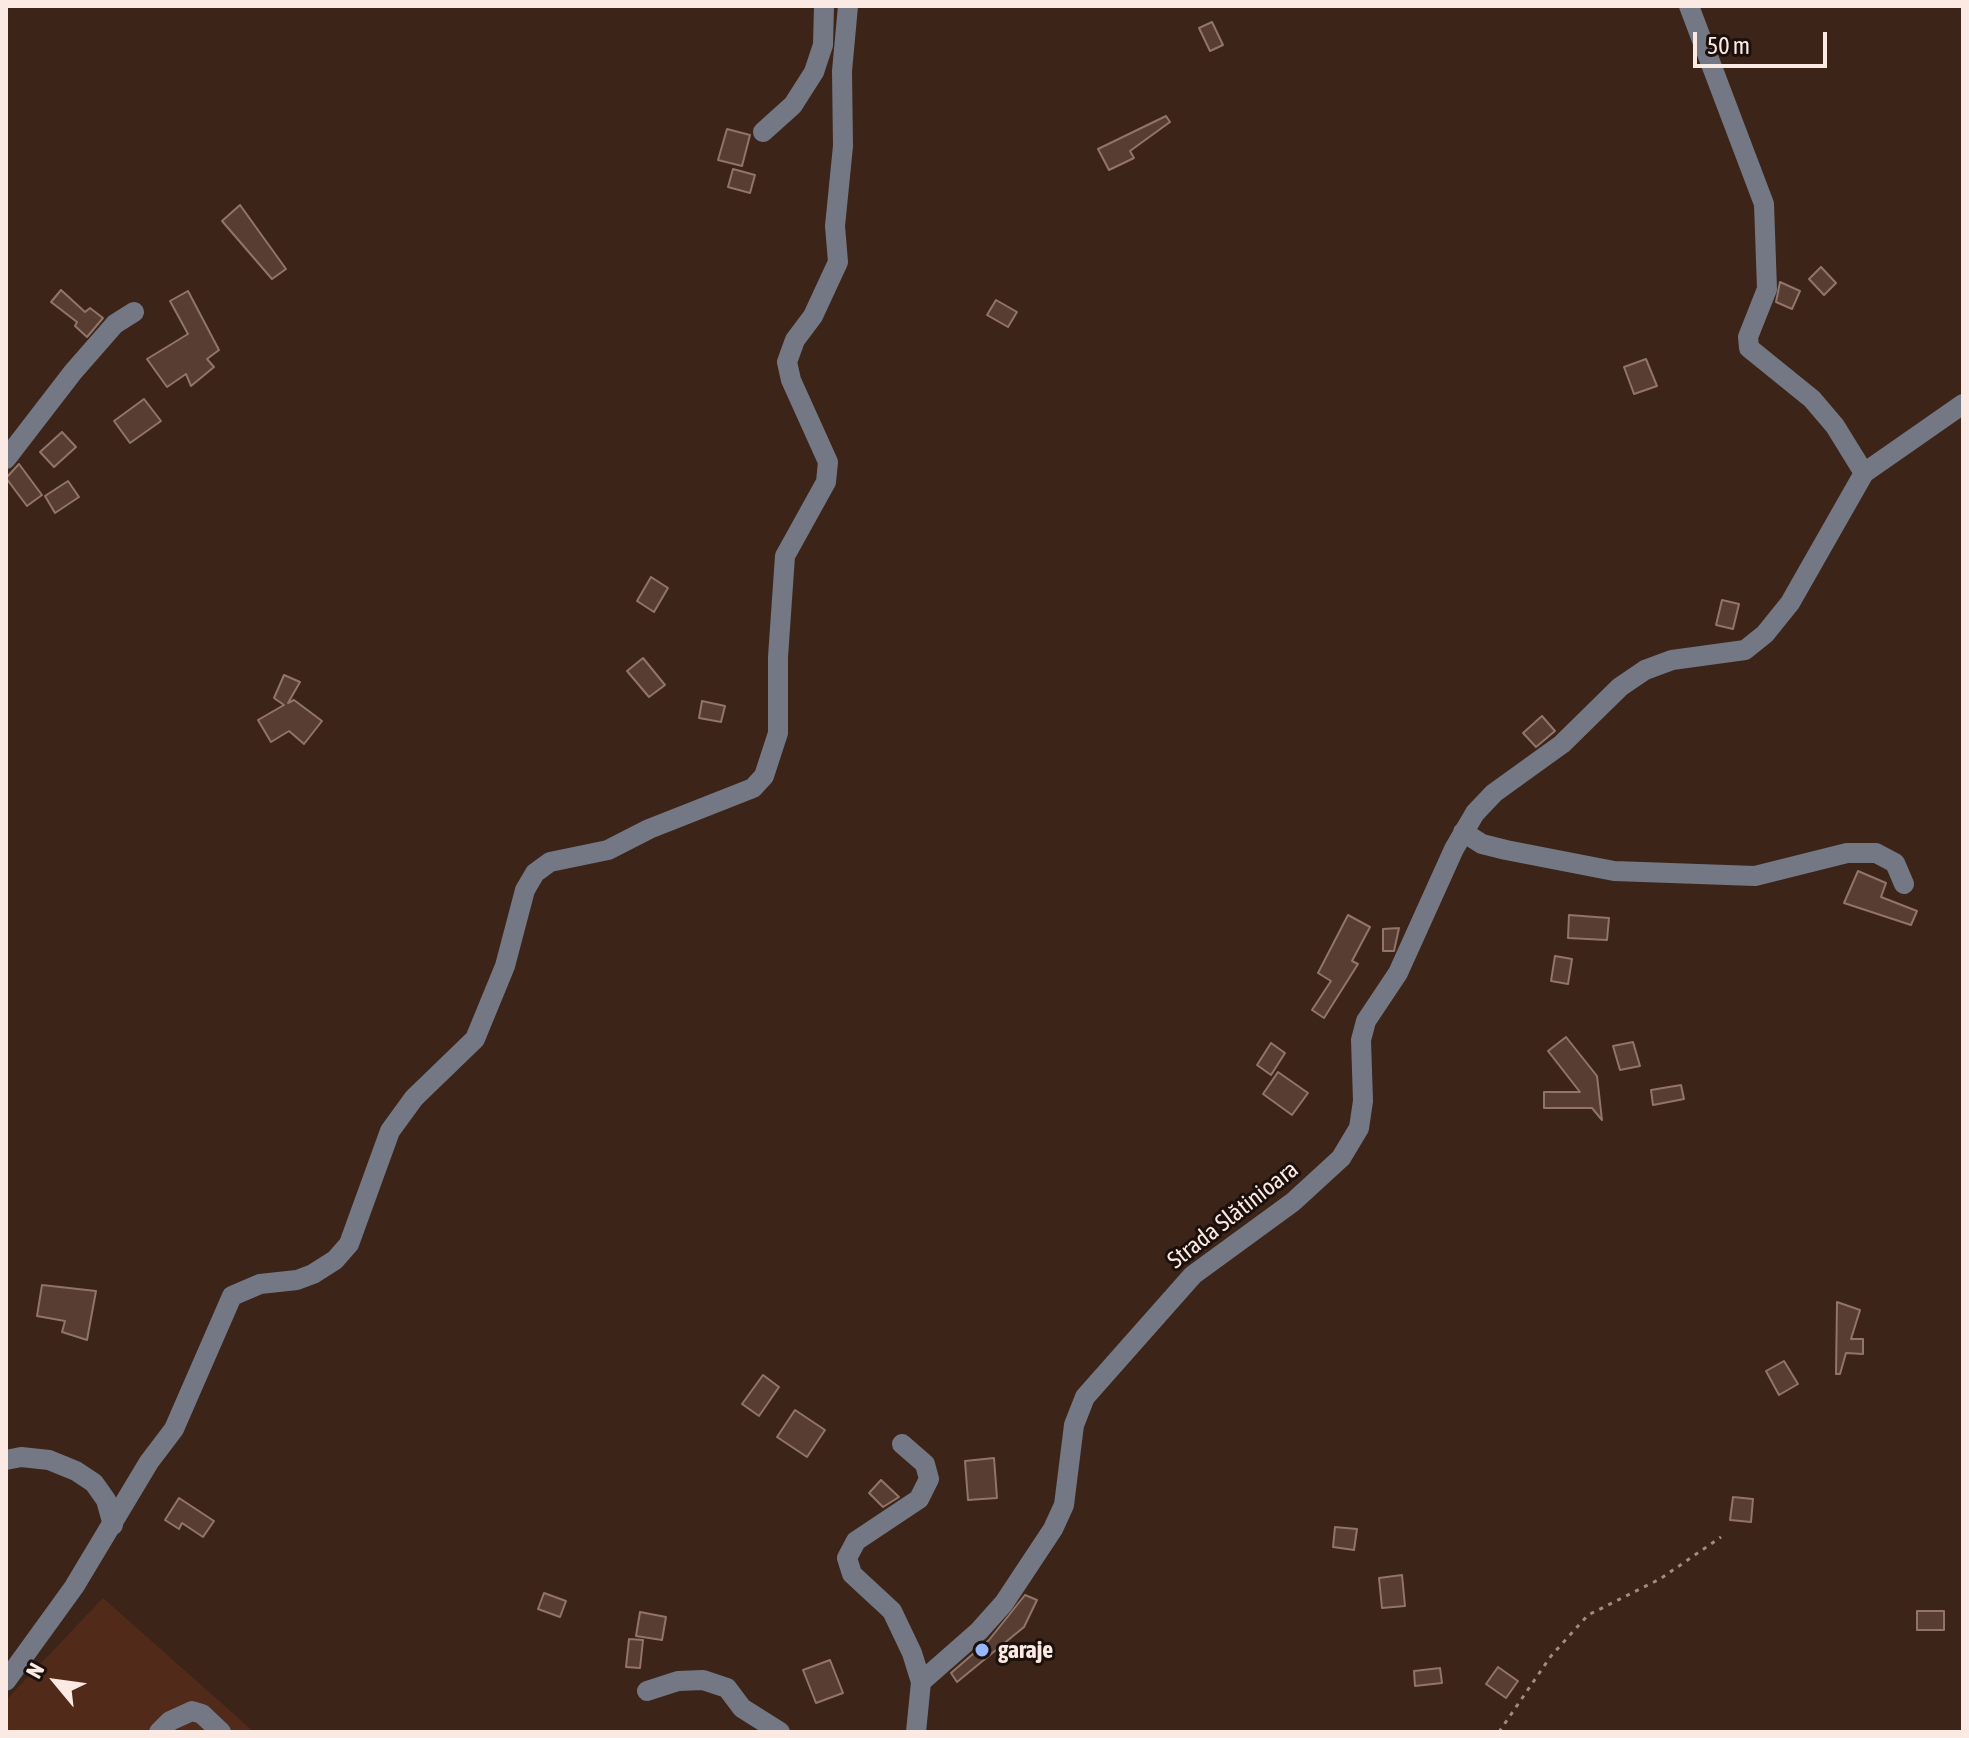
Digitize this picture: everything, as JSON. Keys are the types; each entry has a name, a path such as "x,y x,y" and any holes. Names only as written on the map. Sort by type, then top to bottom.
{"street":[{"path":"763,132 793,105 814,72 823,45 824,6"},
{"path":"6,1681 44,1632 113,1525 149,1462 174,1429 232,1296 260,1284 297,1280 313,1274 335,1260 349,1244 390,1131 414,1098 475,1039 505,966 525,890 535,873 550,862 608,850 649,829 753,788 773,759 778,733 778,657 785,556 817,504 827,472 822,443 791,380 787,362 795,340 813,316 838,262 835,226 843,146 842,71 848,6"},
{"path":"1689,6 1764,204 1767,289 1748,337 1749,348 1812,399 1835,426 1864,473"},
{"path":"6,459 73,372 115,324 134,312"},
{"name":"Strada Slătinioara","path":"921,1682 979,1631 1004,1603 1053,1529 1064,1505 1074,1425 1085,1397 1098,1380 1193,1275 1293,1202 1341,1158 1359,1128 1363,1101 1361,1040 1366,1021 1410,951 1463,832 1494,793 1562,744 1620,687 1645,670 1672,660 1745,650 1765,634 1790,603 1864,473 1963,404"},
{"path":"1463,832 1482,844 1614,871 1755,876 1847,853 1876,853 1895,863 1904,884"},
{"path":"902,1444 925,1464 929,1479 919,1499 856,1541 847,1558 852,1574 892,1611 912,1653 921,1682 916,1732"},
{"path":"6,1460 21,1457 49,1460 76,1471 100,1492 113,1525"},
{"path":"647,1691 678,1681 703,1680 727,1688 742,1708 780,1732"},
{"path":"159,1732 170,1721 192,1711 202,1714 221,1732"}],"path":[{"path":"1499,1732 1551,1656 1588,1615 1660,1579 1721,1537"}],"shaded area":[{"path":"103,1598 254,1732 6,1732 6,1700"}],"building":[{"path":"1212,22 1223,45 1210,51 1199,28"},
{"path":"1166,116 1170,122 1130,151 1134,158 1109,170 1098,149"},
{"path":"727,129 750,135 742,166 718,160"},
{"path":"733,169 755,175 750,193 728,187"},
{"path":"240,205 286,269 272,279 222,221"},
{"path":"1821,267 1836,283 1824,295 1809,279"},
{"path":"1780,282 1800,291 1792,309 1776,302"},
{"path":"61,290 85,312 90,308 103,318 87,337 75,326 77,322 51,302"},
{"path":"188,291 219,350 207,359 214,367 191,386 186,374 167,387 147,359 188,334 170,301"},
{"path":"996,300 1017,312 1008,327 987,315"},
{"path":"1646,359 1657,386 1634,394 1624,367"},
{"path":"144,399 161,421 130,443 114,421"},
{"path":"62,432 76,447 54,467 40,452"},
{"path":"19,464 42,495 27,506 6,478"},
{"path":"68,481 79,497 55,513 45,496"},
{"path":"651,577 668,588 654,612 637,601"},
{"path":"1722,600 1739,604 1733,629 1716,625"},
{"path":"643,658 665,685 649,697 627,671"},
{"path":"284,675 300,682 288,703 294,700 322,721 304,744 289,731 271,742 258,720 284,705 274,698"},
{"path":"702,701 725,706 721,722 699,718"},
{"path":"1542,716 1555,731 1536,747 1523,733"},
{"path":"1858,871 1886,883 1881,897 1917,911 1911,925 1844,903"},
{"path":"1348,915 1370,927 1352,961 1358,964 1324,1018 1312,1010 1331,981 1318,973"},
{"path":"1569,915 1609,918 1607,940 1568,938"},
{"path":"1399,928 1394,951 1383,951 1383,929"},
{"path":"1555,956 1572,959 1568,984 1551,981"},
{"path":"1566,1037 1597,1076 1602,1120 1592,1108 1544,1108 1544,1092 1580,1092 1548,1051"},
{"path":"1633,1042 1640,1066 1620,1070 1613,1046"},
{"path":"1271,1043 1285,1053 1271,1075 1257,1065"},
{"path":"1278,1072 1308,1093 1292,1115 1263,1094"},
{"path":"1681,1085 1684,1099 1653,1105 1651,1090"},
{"path":"42,1285 96,1291 87,1340 62,1332 65,1321 37,1316"},
{"path":"1837,1302 1860,1310 1851,1339 1863,1339 1863,1354 1846,1353 1840,1374 1836,1374"},
{"path":"1784,1361 1798,1384 1779,1395 1766,1371"},
{"path":"763,1375 779,1387 759,1416 742,1404"},
{"path":"795,1410 825,1430 807,1457 777,1437"},
{"path":"994,1458 997,1498 968,1500 965,1461"},
{"path":"881,1480 899,1497 883,1507 869,1493"},
{"path":"1733,1497 1753,1499 1751,1522 1730,1520"},
{"path":"179,1498 214,1521 203,1537 182,1523 179,1529 165,1520"},
{"path":"1335,1527 1357,1529 1354,1550 1333,1547"},
{"path":"1402,1575 1405,1606 1382,1608 1379,1578"},
{"path":"544,1593 566,1601 560,1617 538,1609"},
{"name":"garaje","path":"1025,1595 1037,1600 1024,1627 957,1682 951,1673 989,1640"},
{"path":"1917,1611 1944,1611 1944,1630 1917,1630"},
{"path":"640,1612 666,1617 662,1640 636,1636"},
{"path":"629,1639 643,1640 640,1668 626,1667"},
{"path":"830,1660 843,1693 816,1703 803,1670"},
{"path":"1498,1667 1518,1681 1506,1698 1486,1684"},
{"path":"1440,1668 1442,1683 1415,1686 1414,1671"}],"place":[{"name":"garaje","path":"982,1650"}]}
